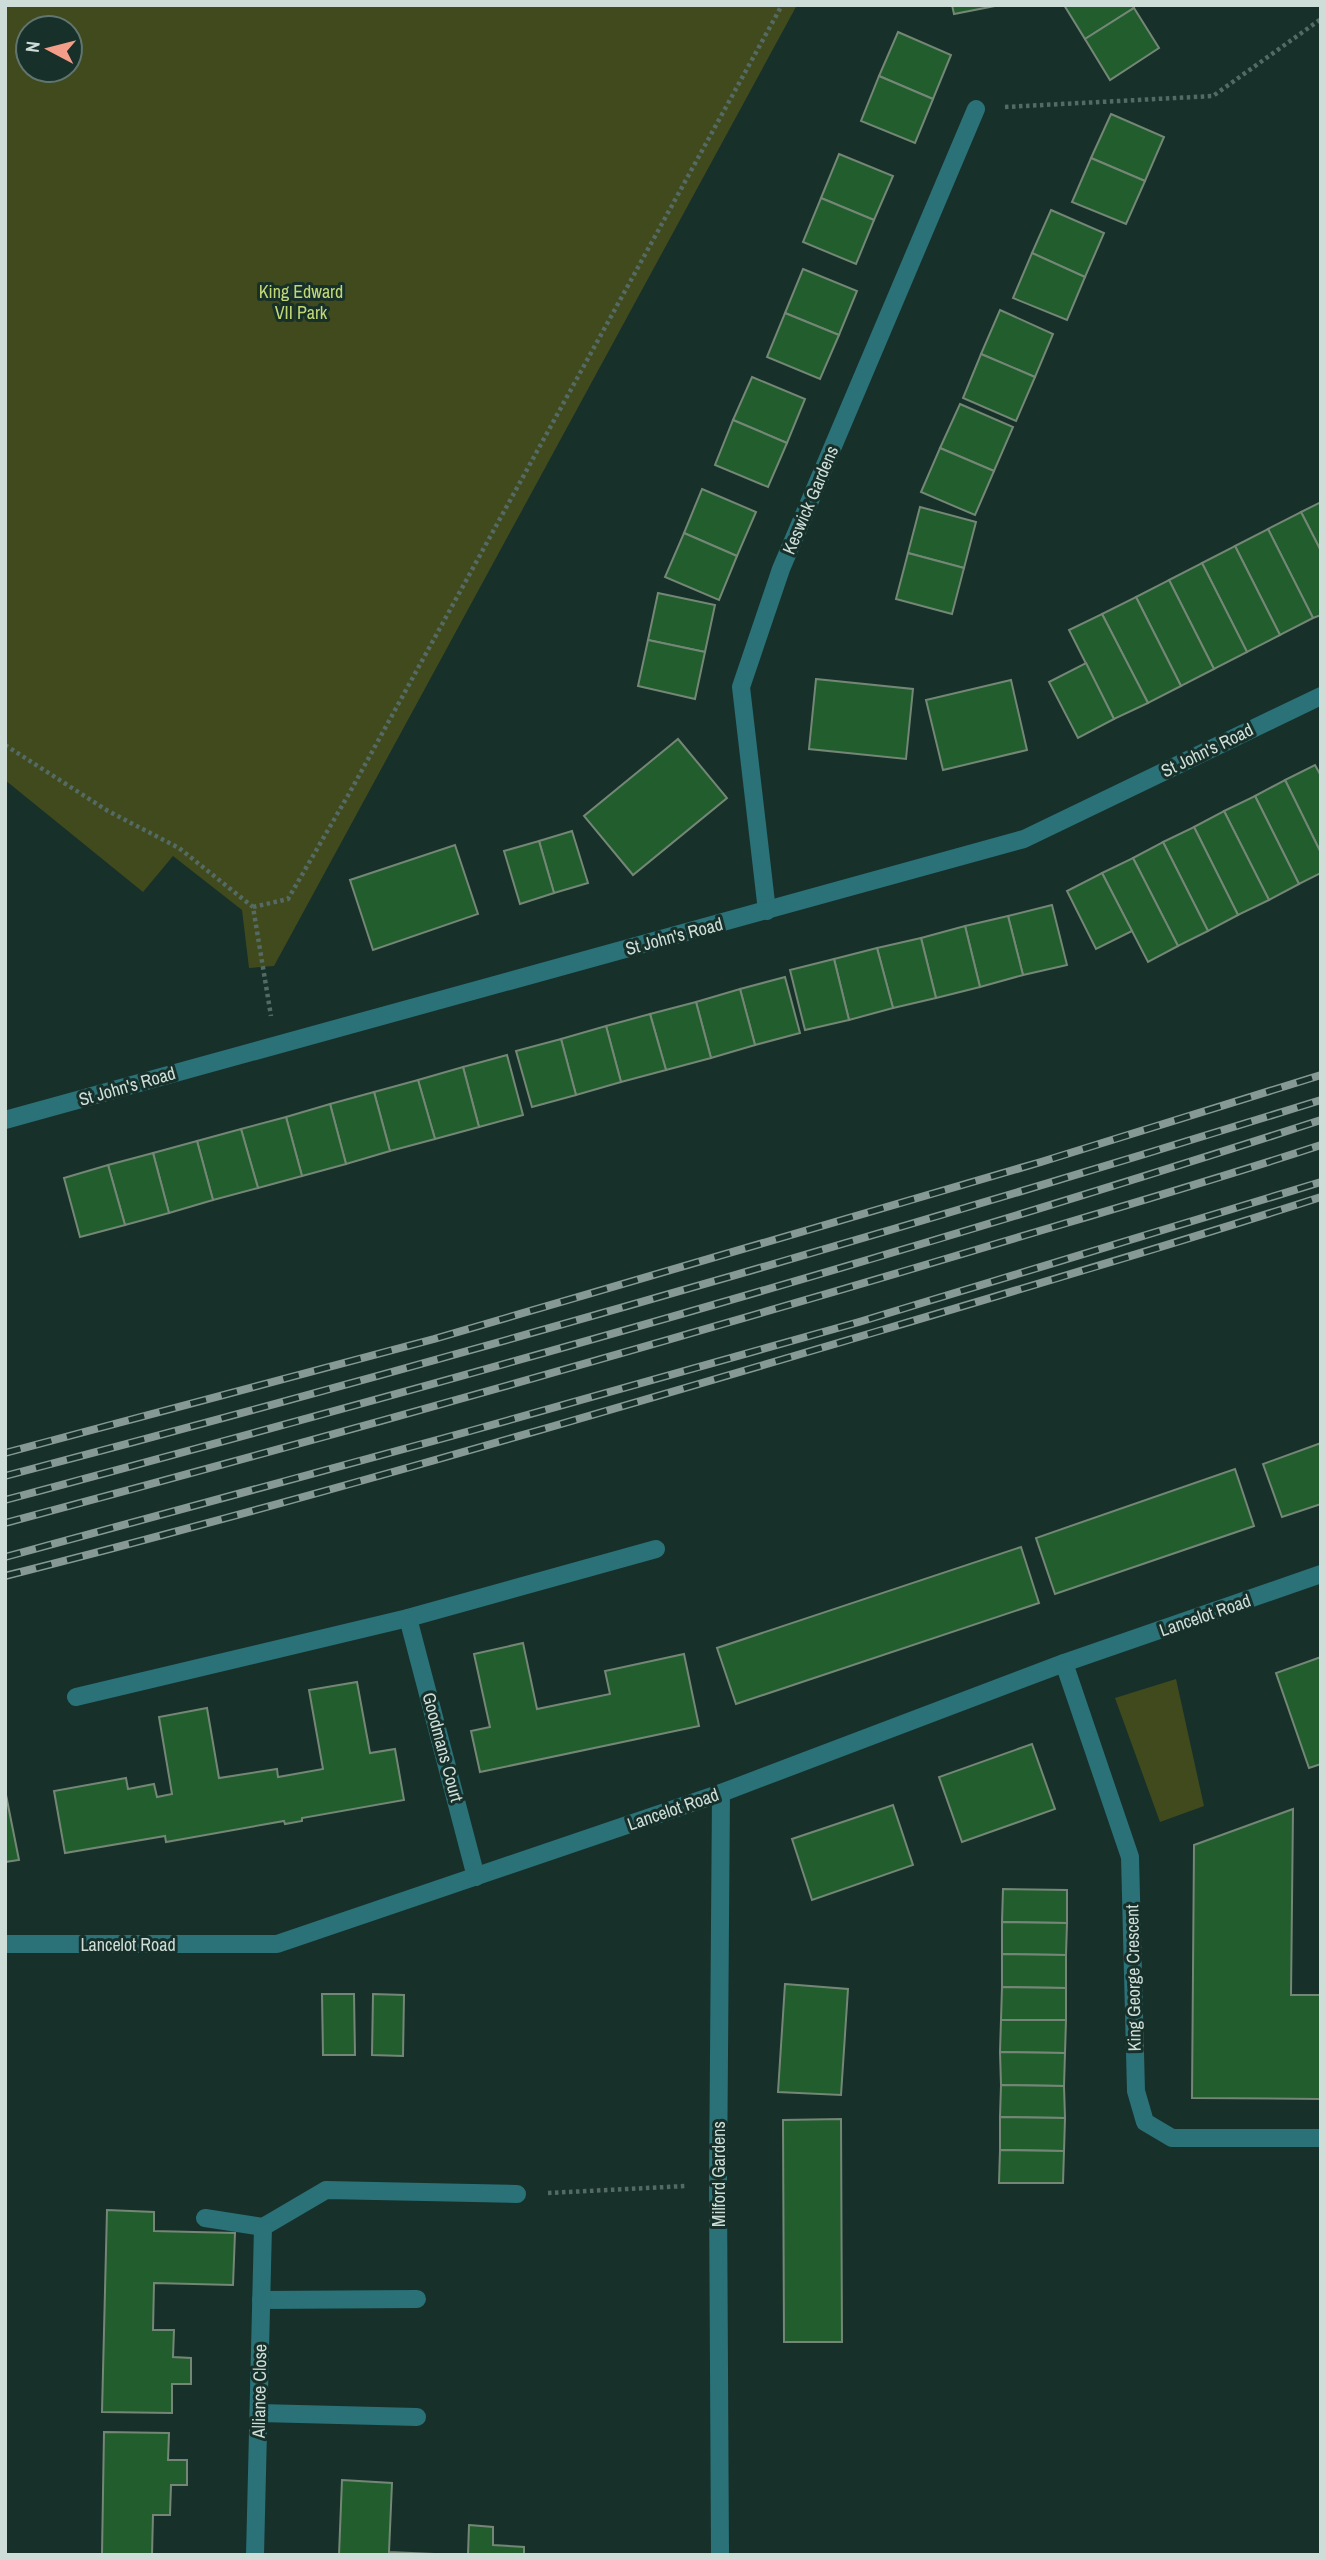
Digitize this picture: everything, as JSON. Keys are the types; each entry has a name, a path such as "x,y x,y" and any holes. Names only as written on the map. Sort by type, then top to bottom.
{"street":[{"name":"Keswick Gardens","path":"767,911 741,687 781,569 976,109"},
{"name":"St John's Road","path":"5,1119 1024,839 1321,696"},
{"path":"76,1697 408,1618 656,1549"},
{"name":"Lancelot Road","path":"5,1944 277,1944 721,1793 1065,1664 1321,1574"},
{"name":"Goodmans Court","path":"408,1618 476,1877"},
{"name":"King George Crescent","path":"1065,1664 1130,1857 1136,2091 1145,2122 1172,2138 1321,2138"},
{"name":"Milford Gardens","path":"720,2555 718,2185 721,1793"},
{"path":"205,2218 263,2227 326,2190 517,2194"},
{"name":"Alliance Close","path":"256,2555 263,2227"},
{"path":"261,2300 417,2299"},
{"path":"259,2413 417,2417"}],"path":[{"path":"253,907 288,899 350,792 782,5"},
{"path":"976,109 1213,96 1321,19"},
{"path":"5,745 107,811 179,848 253,907 276,1044"},
{"path":"517,2194 718,2185"}],"green space":[{"name":"King Edward VII Park","path":"5,5 797,5 274,966 249,968 242,910 173,856 143,892 5,780"},
{"path":"1176,1679 1204,1806 1160,1822 1115,1698"}],"building":[{"path":"952,5 1000,5 954,14"},
{"path":"1064,5 1132,5 1134,8 1085,39"},
{"path":"1134,8 1159,48 1110,80 1085,39"},
{"path":"898,32 951,55 933,99 879,76"},
{"path":"879,76 933,99 915,143 861,121"},
{"path":"1111,114 1164,137 1145,181 1091,158"},
{"path":"839,154 893,176 874,220 821,198"},
{"path":"1091,158 1145,181 1126,224 1072,202"},
{"path":"821,198 874,220 856,264 803,242"},
{"path":"1051,210 1104,233 1085,277 1032,253"},
{"path":"1032,253 1085,277 1067,320 1013,298"},
{"path":"803,269 857,291 839,335 785,313"},
{"path":"1000,310 1053,334 1035,377 981,354"},
{"path":"785,313 839,335 820,379 767,357"},
{"path":"981,354 1035,377 1016,421 963,398"},
{"path":"752,377 805,399 787,443 733,420"},
{"path":"960,404 1013,427 994,471 940,448"},
{"path":"733,420 787,443 768,487 715,465"},
{"path":"940,448 994,471 975,515 921,492"},
{"path":"702,489 756,512 737,556 684,533"},
{"path":"1321,502 1321,551 1301,512"},
{"path":"920,507 976,522 964,568 908,553"},
{"path":"1301,512 1321,551 1321,615 1313,618 1268,529"},
{"path":"1268,529 1313,618 1280,635 1235,546"},
{"path":"684,533 737,556 719,600 665,577"},
{"path":"1235,546 1280,635 1247,652 1202,563"},
{"path":"908,553 964,568 952,614 896,599"},
{"path":"1202,563 1247,652 1214,669 1169,580"},
{"path":"1169,580 1214,669 1181,686 1136,597"},
{"path":"658,593 715,605 705,652 648,640"},
{"path":"1136,597 1181,686 1148,703 1102,614"},
{"path":"1102,614 1148,703 1114,719 1069,630"},
{"path":"648,640 705,652 695,699 638,686"},
{"path":"1086,663 1114,719 1078,738 1049,682"},
{"path":"816,679 913,689 906,759 809,749"},
{"path":"1011,680 1027,750 943,770 926,700"},
{"path":"678,739 727,798 633,875 584,816"},
{"path":"1315,765 1321,776 1321,853 1285,780"},
{"path":"1285,780 1321,853 1321,873 1299,884 1255,796"},
{"path":"1255,796 1299,884 1269,900 1224,811"},
{"path":"1224,811 1269,900 1238,915 1194,827"},
{"path":"1194,827 1238,915 1208,931 1163,842"},
{"path":"572,831 588,883 554,893 539,841"},
{"path":"539,841 554,893 520,904 504,851"},
{"path":"1163,842 1208,931 1178,946 1133,858"},
{"path":"455,845 478,914 373,950 350,880"},
{"path":"1133,858 1178,946 1148,962 1102,873"},
{"path":"1102,873 1132,931 1096,949 1067,891"},
{"path":"1052,905 1067,965 1023,975 1008,916"},
{"path":"1008,916 1023,975 980,987 965,926"},
{"path":"965,926 980,987 936,998 921,938"},
{"path":"921,938 936,998 893,1008 877,948"},
{"path":"877,948 893,1008 849,1020 834,959"},
{"path":"834,959 849,1020 805,1030 790,970"},
{"path":"785,977 800,1033 755,1045 740,989"},
{"path":"740,989 755,1045 711,1058 696,1002"},
{"path":"696,1002 711,1058 666,1070 650,1014"},
{"path":"650,1014 666,1070 621,1082 606,1026"},
{"path":"606,1026 621,1082 576,1095 561,1039"},
{"path":"561,1039 576,1095 532,1107 516,1051"},
{"path":"507,1055 523,1115 479,1127 463,1067"},
{"path":"463,1067 479,1127 435,1139 418,1080"},
{"path":"418,1080 435,1139 390,1151 374,1092"},
{"path":"374,1092 390,1151 346,1164 330,1104"},
{"path":"330,1104 346,1164 302,1176 286,1117"},
{"path":"286,1117 302,1176 258,1188 241,1129"},
{"path":"241,1129 258,1188 213,1200 197,1141"},
{"path":"197,1141 213,1200 169,1213 153,1153"},
{"path":"153,1153 169,1213 125,1225 108,1165"},
{"path":"108,1165 125,1225 80,1237 64,1178"},
{"path":"1321,1443 1321,1504 1282,1517 1263,1464"},
{"path":"1235,1469 1254,1526 1055,1594 1036,1538"},
{"path":"1021,1547 1039,1603 736,1704 717,1648"},
{"path":"523,1643 537,1709 610,1694 605,1671 684,1654 699,1726 480,1772 471,1731 490,1727 474,1654"},
{"path":"1321,1657 1321,1764 1309,1768 1276,1673"},
{"path":"357,1682 370,1753 395,1749 404,1800 302,1818 302,1821 285,1824 284,1821 166,1842 165,1836 65,1853 54,1791 126,1778 128,1789 154,1784 157,1797 172,1794 159,1717 207,1708 219,1778 277,1769 278,1777 323,1769 309,1690"},
{"path":"1032,1744 1055,1809 962,1842 939,1777"},
{"path":"5,1790 19,1860 5,1862"},
{"path":"893,1805 913,1865 812,1900 792,1839"},
{"path":"1293,1809 1291,1995 1321,1995 1321,2099 1192,2098 1194,1845"},
{"path":"1003,1889 1067,1890 1067,1923 1002,1922"},
{"path":"1002,1922 1067,1923 1066,1955 1002,1954"},
{"path":"1002,1954 1066,1955 1066,1988 1002,1987"},
{"path":"785,1984 848,1989 841,2095 778,2092"},
{"path":"1002,1987 1066,1988 1066,2020 1001,2020"},
{"path":"322,1994 354,1994 355,2055 323,2055"},
{"path":"373,1994 404,1995 403,2056 372,2055"},
{"path":"1001,2020 1066,2020 1065,2053 1000,2052"},
{"path":"1000,2052 1065,2053 1064,2086 1001,2085"},
{"path":"1001,2085 1064,2086 1065,2118 1000,2117"},
{"path":"1000,2117 1065,2118 1064,2151 1000,2150"},
{"path":"841,2119 842,2342 784,2342 783,2120"},
{"path":"1000,2150 1064,2151 1063,2183 999,2183"},
{"path":"107,2210 154,2212 154,2231 235,2233 233,2285 154,2283 153,2330 174,2330 173,2357 191,2358 191,2384 172,2384 172,2413 102,2412"},
{"path":"104,2432 169,2433 168,2460 187,2460 187,2485 171,2485 170,2515 153,2515 152,2555 102,2555"},
{"path":"342,2480 392,2483 389,2552 457,2555 339,2555"},
{"path":"469,2525 493,2527 493,2545 524,2547 524,2555 468,2555"}],"railway":[{"path":"5,1453 434,1339 1041,1162 1321,1075"},
{"path":"5,1476 665,1295 1321,1100"},
{"path":"5,1500 665,1319 994,1222 1321,1120"},
{"path":"5,1523 716,1326 1321,1145"},
{"path":"5,1557 859,1322 1321,1182"},
{"path":"5,1576 499,1442 1058,1278 1321,1197"}]}
